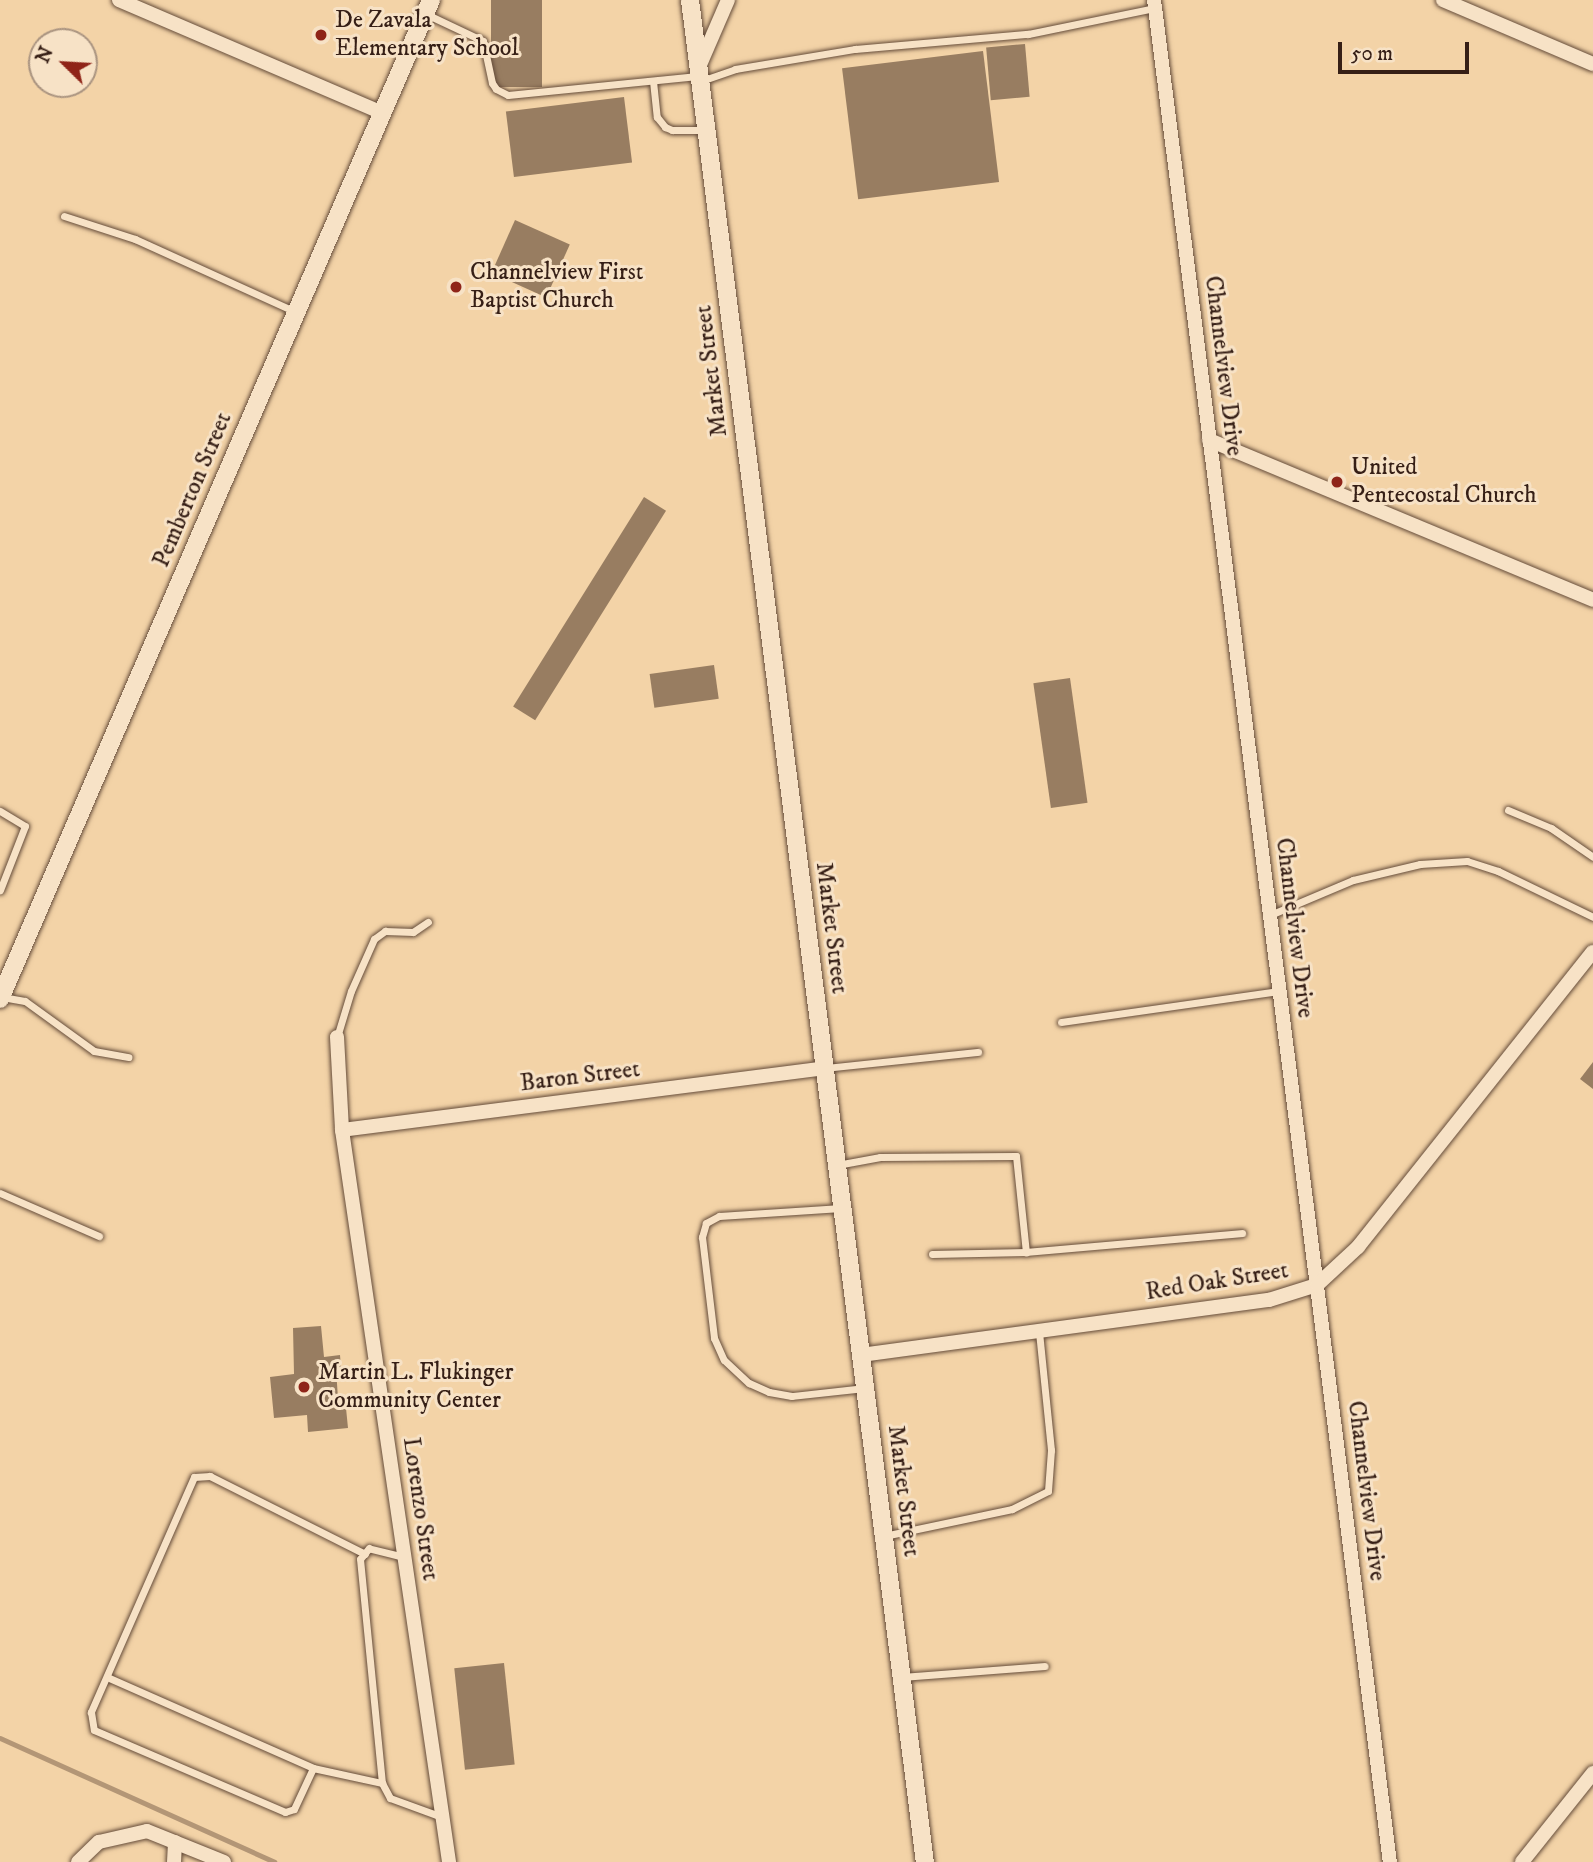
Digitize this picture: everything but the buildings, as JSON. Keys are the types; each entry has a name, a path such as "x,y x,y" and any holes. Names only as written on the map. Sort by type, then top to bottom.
{"street":[{"path":"118,0 383,113"},
{"name":"Market Street","path":"690,0 925,1862"},
{"path":"700,74 728,0"},
{"path":"1443,0 1593,64"},
{"name":"Channelview Drive","path":"1154,4 1390,1862"},
{"name":"Pemberton Street","path":"0,998 428,7"},
{"path":"1209,440 1593,600"},
{"name":"Red Oak Street","path":"861,1355 1269,1300 1317,1285 1358,1247 1593,952"},
{"name":"Lorenzo Street","path":"337,1037 342,1130 449,1862"},
{"name":"Baron Street","path":"342,1130 824,1068"},
{"path":"1522,1862 1593,1773"},
{"path":"78,1862 99,1842 146,1830 224,1862"},
{"path":"174,1862 175,1842"}],"lane":[{"path":"428,7 483,41 492,83 496,89 508,95 700,74 855,49 1028,34 1154,4"},
{"path":"653,80 657,117 665,127 672,130 707,130"},
{"path":"64,216 135,239 297,312"},
{"path":"1508,810 1551,828 1593,858"},
{"path":"0,811 25,827 0,890"},
{"path":"1270,915 1353,880 1420,864 1467,861 1499,871 1593,917"},
{"path":"337,1037 351,991 374,939 385,931 413,932 428,922"},
{"path":"1060,1022 1279,991"},
{"path":"0,998 25,1001 94,1051 128,1057"},
{"path":"824,1068 978,1052"},
{"path":"836,1165 880,1157 1016,1156 1026,1252"},
{"path":"0,1193 99,1236"},
{"path":"842,1208 719,1216 706,1223 702,1237 714,1338 724,1360 749,1383 769,1392 792,1396 865,1387"},
{"path":"932,1254 1026,1252 1242,1233"},
{"path":"884,1536 1012,1508 1048,1491 1051,1450 1040,1331"},
{"path":"313,1768 294,1809 285,1812 94,1730 91,1713 194,1477 210,1476 365,1554"},
{"path":"404,1557 369,1548 360,1559 382,1783 390,1798 443,1817"},
{"path":"901,1677 1045,1666"},
{"path":"107,1677 313,1768 382,1783"}],"waterway":[{"path":"0,1738 274,1862"}],"place":[{"name":"De Zavala Elementary School","path":"321,35"},
{"name":"Channelview First Baptist Church","path":"456,287"},
{"name":"United Pentecostal Church","path":"1337,482"},
{"name":"Martin L. Flukinger Community Center","path":"304,1387"}]}
